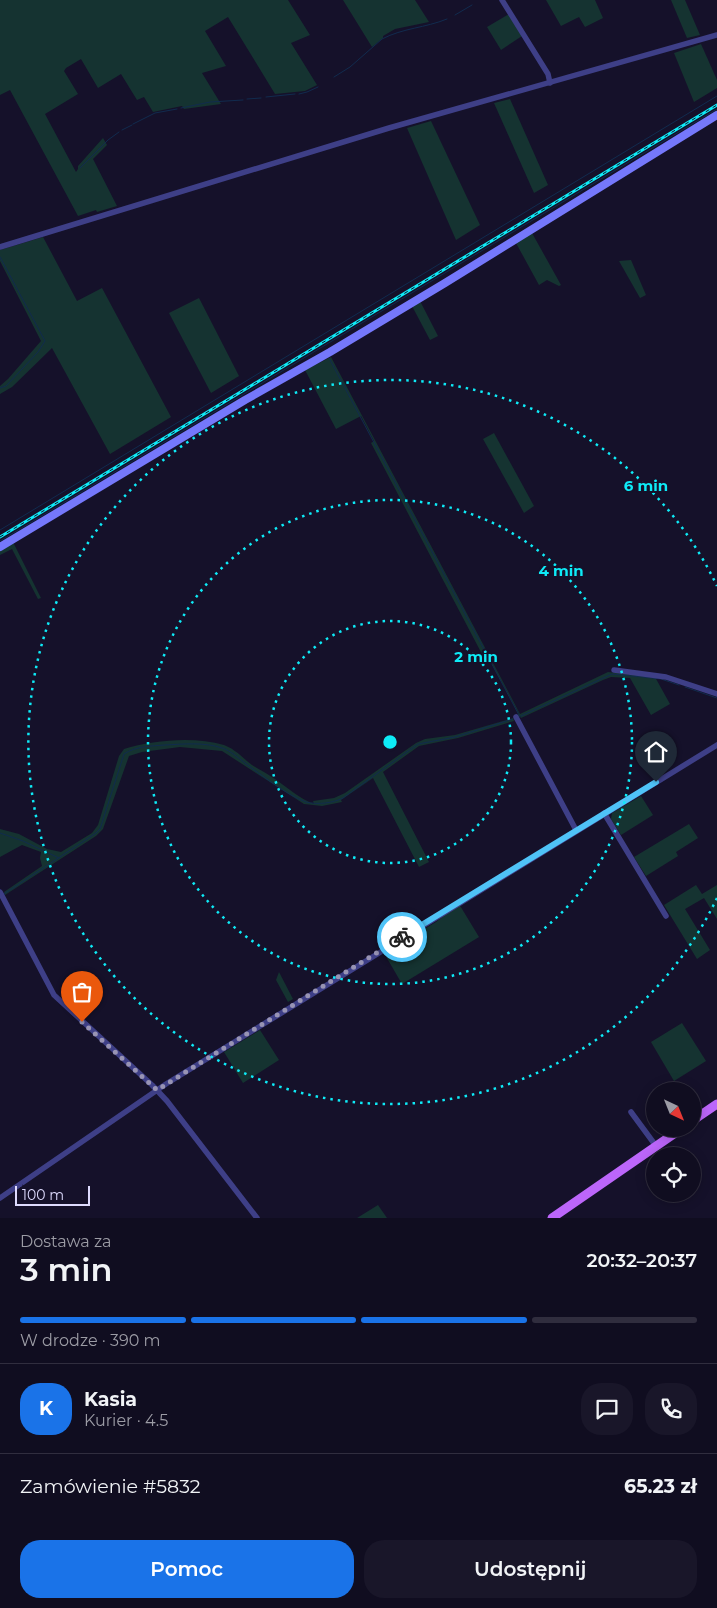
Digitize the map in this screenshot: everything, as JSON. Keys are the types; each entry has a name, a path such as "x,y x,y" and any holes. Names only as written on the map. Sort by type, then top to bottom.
{"main road":[{"path":"701,1115 717,1104"},
{"path":"552,1218 668,1138"}],"street":[{"path":"502,0 548,74 550,83"},
{"path":"0,247 389,128 717,34"},
{"path":"0,547 445,283 717,115"},
{"path":"614,670 666,677 717,694"},
{"path":"516,717 576,830"},
{"path":"0,1198 157,1090 717,744"},
{"path":"604,813 666,916"},
{"path":"0,892 54,995 157,1090 184,1122 257,1218"},
{"path":"630,1112 656,1146"}],"green space":[{"path":"0,0 288,0 310,35 291,43 317,85 305,91 275,94 228,17 205,31 226,66 202,73 221,104 184,109 182,106 153,112 144,97 137,100 121,74 98,88 81,59 64,71 78,94 45,114 76,172 78,166 103,138 107,145 93,159 117,206 78,216 10,90 0,95"},
{"path":"343,0 415,0 429,22 395,29 383,36 372,47"},
{"path":"546,0 595,0 603,18 585,27 579,17 561,26"},
{"path":"671,0 685,0 700,35 687,38"},
{"path":"509,14 522,36 501,50 487,27"},
{"path":"701,44 717,80 717,88 694,102 674,53"},
{"path":"510,99 548,185 534,193 494,103"},
{"path":"431,121 480,225 456,240 407,128"},
{"path":"532,233 561,285 559,286 547,280 539,285 516,243"},
{"path":"43,237 77,301 102,288 171,417 110,454 52,348 12,387 0,394 0,386 41,341 0,261 0,250"},
{"path":"631,260 646,295 640,298 619,261"},
{"path":"199,298 239,376 211,393 169,313"},
{"path":"420,301 438,336 430,340 412,306"},
{"path":"331,357 520,714 608,672 655,677 670,704 651,715 630,678 611,677 521,718 520,716 518,717 517,715 519,714 487,655 483,656 371,443 374,441 361,416 336,429 305,370"},
{"path":"494,433 534,506 524,513 483,439"},
{"path":"13,542 41,598 38,599 12,549 0,555 0,550"},
{"path":"513,718 514,721 458,738 419,746 383,772 429,862 419,867 373,778 341,800 342,802 322,806 304,804 222,751 180,747 142,752 129,756 103,829 96,836 5,895 4,892 42,866 41,852 22,845 0,857 0,829 19,834 47,849 61,852 92,833 98,825 119,756 124,749 148,743 174,740 212,742 224,745 299,796 314,804 313,801 334,798 345,793 416,743 425,739 455,735"},
{"path":"641,796 653,815 621,835 611,819 612,813"},
{"path":"689,824 698,838 676,852 678,856 646,876 634,857"},
{"path":"696,885 702,894 717,885 717,919 704,898 685,909 710,950 697,959 664,905"},
{"path":"459,904 479,937 402,984 384,953 436,922"},
{"path":"279,972 293,999 288,1002 276,980"},
{"path":"682,1023 706,1061 674,1081 651,1042"},
{"path":"260,1030 279,1060 243,1083 224,1052"},
{"path":"378,1205 387,1218 357,1218"}],"waterway":[{"path":"455,15 472,5"},
{"path":"334,77 350,67 382,39 398,32 447,19"},
{"path":"299,94 318,87"},
{"path":"266,97 295,94"},
{"path":"0,530 717,96"},
{"path":"247,99 261,98"},
{"path":"181,108 210,102 243,100"},
{"path":"133,124 155,113 177,109"},
{"path":"0,541 717,109"},
{"path":"122,130 132,125"},
{"path":"80,168 108,140 119,132"},
{"path":"0,257 45,341 38,352 6,386 0,388"},
{"path":"329,358 520,717"},
{"path":"521,716 612,674 661,679 679,685"},
{"path":"685,687 717,698"},
{"path":"4,894 100,829 124,754 134,749 179,744 215,746 231,752 291,795 306,802 325,803 343,798 418,744 455,737 513,719"},
{"path":"0,833 23,841 59,858"}],"railway":[{"path":"0,537 717,105"}],"way so far":[{"path":"82,1022 157,1090 402,937"}],"route":[{"path":"402,937 656,782"}]}
